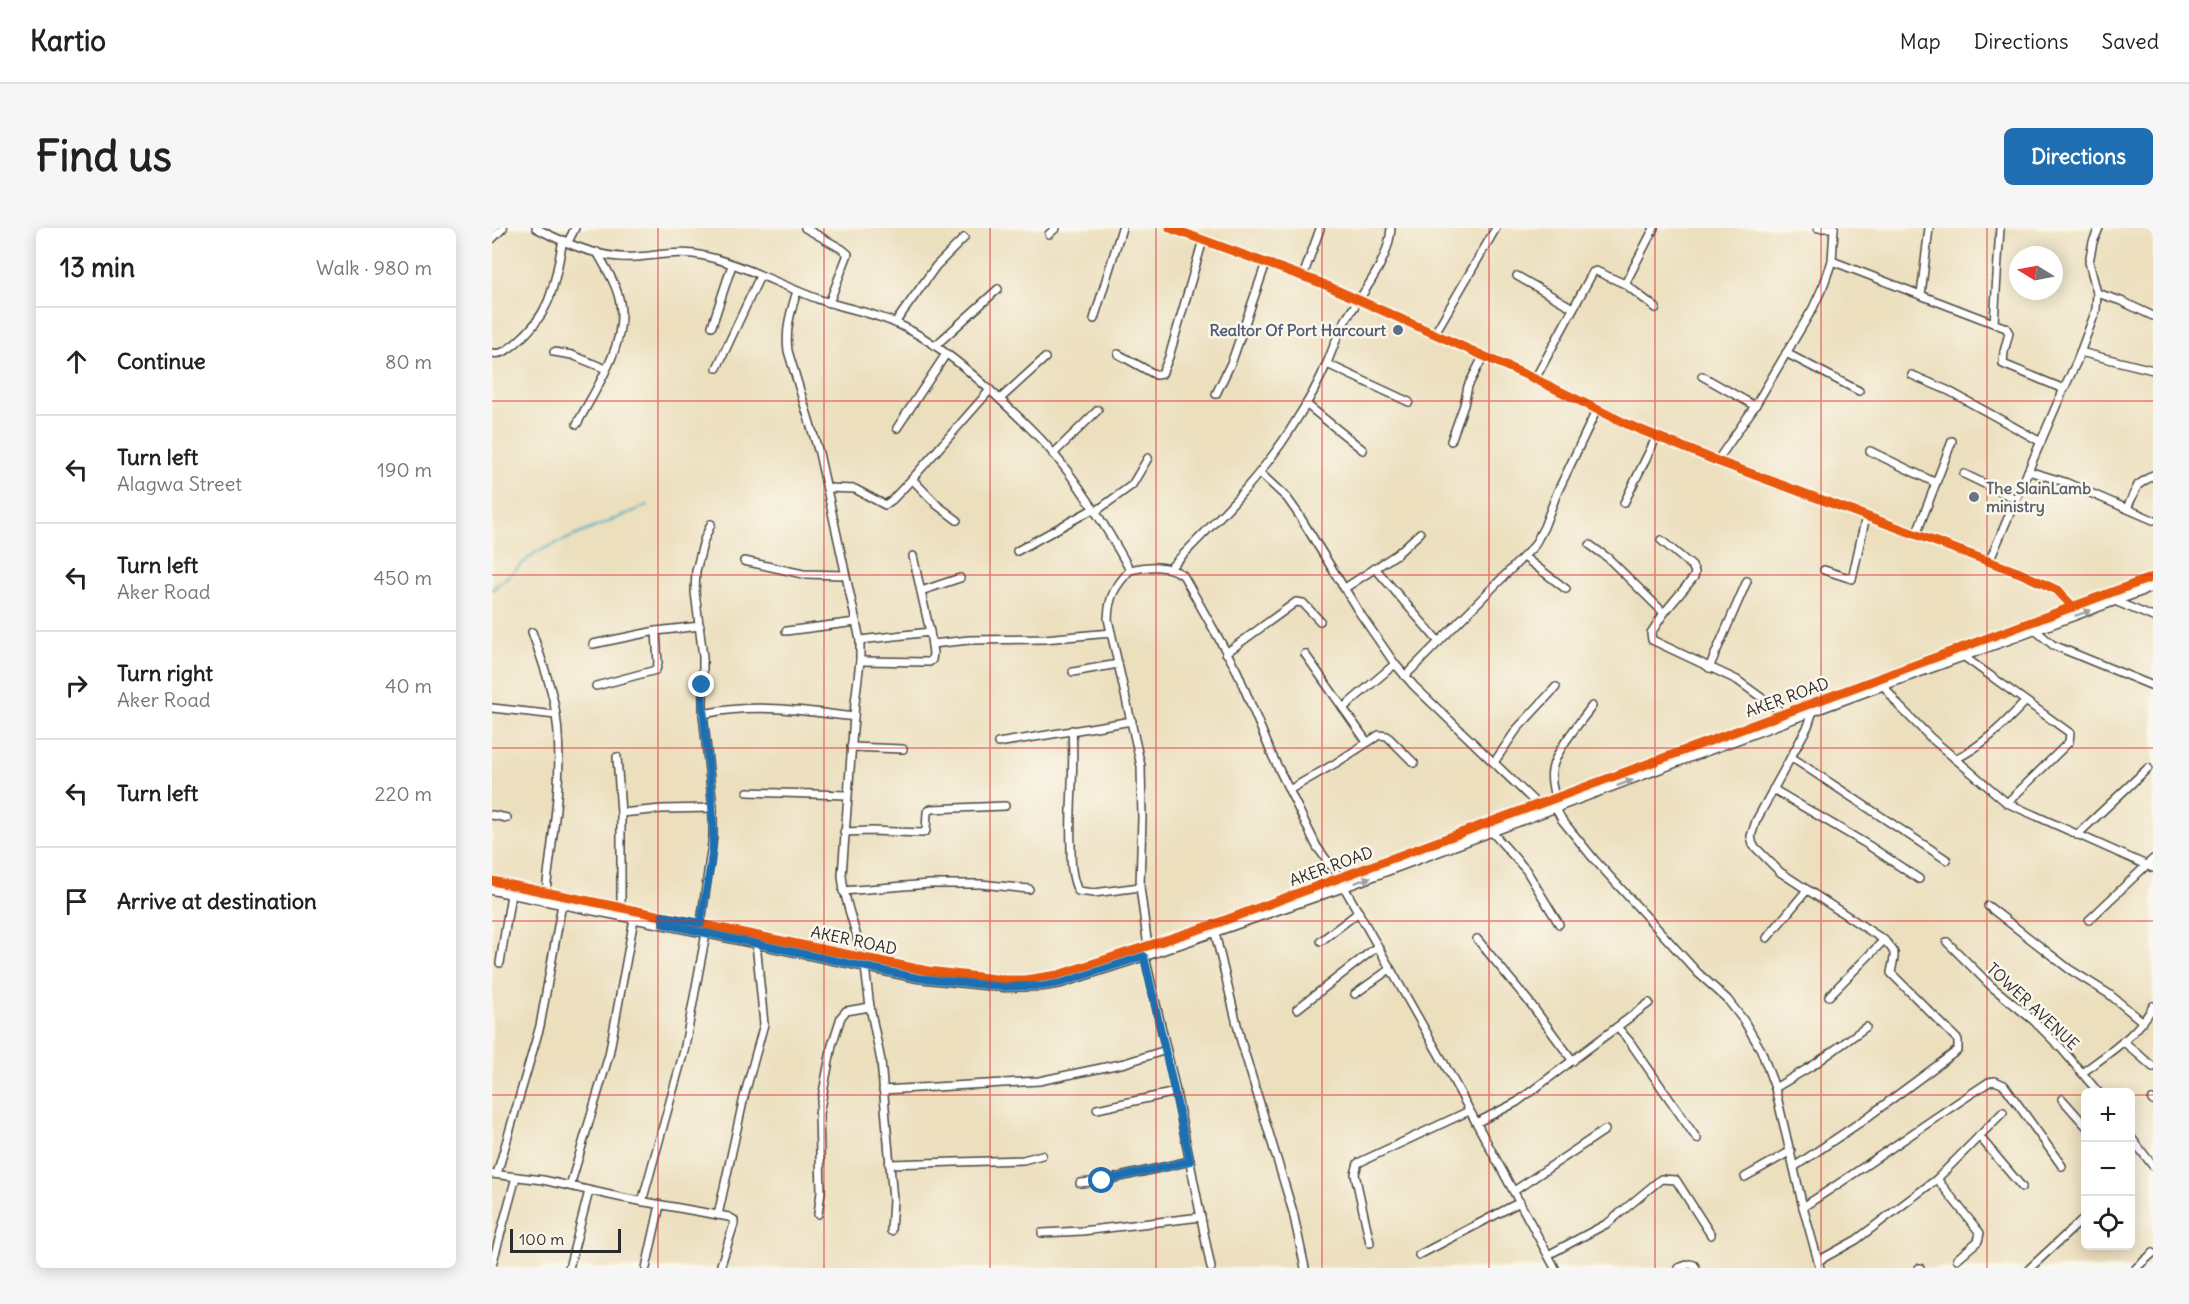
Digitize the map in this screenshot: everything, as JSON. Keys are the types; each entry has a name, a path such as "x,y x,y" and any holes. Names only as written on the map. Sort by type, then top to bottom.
{"street":[{"path":"492,239 503,228"},
{"path":"537,228 565,241 613,256 693,254 732,265 829,303 884,318 935,346 1000,399 1053,454 1094,511 1130,570"},
{"path":"492,353 500,354 506,351 538,322 551,297 565,241 575,228"},
{"path":"805,228 848,254 829,303"},
{"path":"1049,234 1056,228"},
{"path":"1094,319 1122,228"},
{"path":"1170,228 1303,276 1360,300 1657,436 2020,573 2057,590 2073,607"},
{"path":"1170,568 1260,473 1298,419 1327,364 1346,320 1360,300 1380,261 1390,237 1391,228"},
{"path":"1435,333 1496,228"},
{"path":"1625,284 1654,228"},
{"path":"1717,460 1755,406 1824,284 1832,261 1834,228 1818,228"},
{"path":"1921,295 1929,228"},
{"path":"1994,323 2000,228"},
{"path":"1989,562 2096,310 2097,293 2089,262 2093,242 2099,228"},
{"path":"1303,276 1320,229"},
{"path":"895,323 936,266 964,238"},
{"path":"1118,354 1156,375 1162,374 1203,240"},
{"path":"577,424 606,369 617,342 621,320 620,302 597,252"},
{"path":"1832,261 2006,328 2009,333 2003,364 2064,389"},
{"path":"1216,393 1235,352 1266,263"},
{"path":"712,326 732,265"},
{"path":"1535,379 1594,271 1625,284 1656,308"},
{"path":"717,368 760,276"},
{"path":"1517,276 1573,308"},
{"path":"935,346 998,289"},
{"path":"797,291 786,336 788,351 827,488 860,640 842,875 847,910 858,939 862,958"},
{"path":"2097,293 2153,316"},
{"path":"554,352 572,355 606,369"},
{"path":"2080,352 2153,370"},
{"path":"1786,353 1859,391"},
{"path":"897,428 946,354"},
{"path":"1451,441 1468,386 1484,355"},
{"path":"1000,399 1046,358"},
{"path":"1327,364 1409,402"},
{"path":"1912,375 1949,391 2041,442"},
{"path":"1702,376 1755,406"},
{"path":"827,488 855,489 885,505 912,479 990,390"},
{"path":"1306,404 1363,450"},
{"path":"1405,676 1534,546 1597,409"},
{"path":"1053,454 1098,410"},
{"path":"1624,503 1657,436"},
{"path":"1916,535 1952,441"},
{"path":"1870,451 1936,483"},
{"path":"1017,551 1094,511 1132,485 1148,458"},
{"path":"2028,471 2066,482 2153,520"},
{"path":"1260,473 1287,498 1405,676 1538,805"},
{"path":"1964,474 2016,499"},
{"path":"2127,508 2138,485 2153,475"},
{"path":"912,479 937,505 957,520"},
{"path":"1824,570 1852,579 1866,516"},
{"path":"701,923 712,845 713,808 703,714 703,657 695,592 696,571 704,540 711,524"},
{"path":"1345,588 1397,554 1420,533"},
{"path":"1661,540 1692,566 1695,572 1694,577 1664,613 1651,633 1652,640 1737,680 1784,714"},
{"path":"1590,545 1608,558 1664,613"},
{"path":"860,661 929,662 932,660 930,632 913,556"},
{"path":"1524,556 1566,589"},
{"path":"744,561 803,574 845,575"},
{"path":"1148,947 1140,887 1141,765 1108,619 1109,600 1116,586 1130,570 1145,567 1170,568 1183,575 1237,671 1272,755 1317,847 1359,912 1514,1191 1554,1268"},
{"path":"1375,568 1439,642"},
{"name":"AKER ROAD","path":"492,890 634,918 701,923 928,971 1004,980 1025,980 1058,975 1342,883 1491,831 1555,802 1884,686 1921,668 2153,577"},
{"path":"921,591 960,578"},
{"path":"1709,668 1747,581"},
{"name":"AKER ROAD","path":"1599,787 1784,714 1963,656 2117,602 2153,587"},
{"path":"1226,653 1296,602 1303,603 1320,621"},
{"path":"2117,602 2153,617"},
{"path":"786,631 856,622"},
{"path":"593,644 656,631 700,626"},
{"path":"2035,630 2054,645 2153,686"},
{"path":"596,686 656,670 658,663 656,631"},
{"path":"532,632 547,679 558,730 557,774 546,891"},
{"path":"860,640 930,632"},
{"path":"932,644 969,640 1044,639 1111,633"},
{"path":"1305,654 1367,742"},
{"path":"1963,656 2070,733 2070,738 2064,747 2007,803"},
{"path":"1073,672 1118,664"},
{"path":"1343,708 1395,664"},
{"path":"1884,686 1899,706 1955,759 2007,803 2077,835 2151,864 2089,920"},
{"path":"1495,761 1517,729 1556,687"},
{"path":"1955,759 1983,740 2010,718 2025,702"},
{"path":"1592,706 1560,751 1552,768 1551,778 1555,802 1562,820 1593,858 1698,973 1727,999 1744,1021 1761,1050 1775,1088 1819,1265 1937,1179 2003,1112"},
{"path":"703,714 755,707 785,708 854,717"},
{"path":"492,708 556,715"},
{"path":"1794,1167 1865,1119 1958,1050 1958,1040 1891,973 1896,953 1884,940 1780,872 1753,845 1751,836 1753,828 1808,726 1813,711"},
{"path":"998,743 1132,721"},
{"path":"1072,730 1073,763 1070,798 1072,878 1078,891 1094,892 1140,887"},
{"path":"1289,790 1379,735 1384,735 1414,763"},
{"path":"851,747 903,749"},
{"path":"617,757 621,813 621,907"},
{"path":"1791,757 1947,860"},
{"path":"2077,835 2148,768"},
{"path":"1773,789 1868,845 1919,879"},
{"path":"748,792 847,795"},
{"name":"AKER ROAD","path":"492,880 621,907 706,933 918,978 969,985 1025,988 1061,983 1215,933 1538,805 1555,802"},
{"path":"844,832 922,834 926,831 927,812 931,809 1005,806"},
{"path":"621,813 713,808"},
{"path":"492,815 507,818"},
{"path":"1491,831 1526,870 1559,924"},
{"path":"843,891 949,884 980,884 1029,889"},
{"path":"1767,938 1807,890"},
{"path":"500,963 511,894"},
{"path":"562,904 540,1026 494,1174 570,1186 642,1202 729,1217 734,1220 734,1224 720,1268"},
{"path":"1988,906 2069,969 2109,994 2143,1022"},
{"path":"1321,941 1359,912"},
{"path":"570,1186 609,1055 634,918"},
{"path":"642,1202 684,1051 706,933"},
{"path":"1215,933 1241,1041 1293,1212 1305,1268"},
{"path":"1477,939 1573,1060"},
{"path":"1829,996 1884,940"},
{"name":"TOWER AVENUE","path":"1947,942 1991,986 2033,1020 2061,1048 2095,1088"},
{"path":"718,1215 744,1097 764,1024 756,943"},
{"path":"1297,1010 1378,946"},
{"path":"1144,956 1176,1092 1210,1268"},
{"path":"865,967 881,1061 893,1200 891,1231"},
{"path":"1355,994 1390,969"},
{"path":"1476,1123 1517,1102 1649,1003"},
{"path":"2082,1073 2123,1041 2151,1015 2153,1006"},
{"path":"818,1214 821,1192 819,1114 832,1045 846,1011 870,1007"},
{"path":"1617,1027 1630,1042 1697,1139"},
{"path":"1775,1088 1815,1064 1866,1028"},
{"path":"2123,1041 2153,1067"},
{"path":"883,1090 1039,1081 1115,1066 1166,1050"},
{"path":"1803,1207 1933,1118 1995,1081 2004,1085 2062,1166"},
{"path":"1097,1108 1176,1092"},
{"path":"2062,1099 2081,1121"},
{"path":"1370,1243 1355,1174 1358,1163 1469,1111"},
{"path":"1514,1191 1605,1130"},
{"path":"1979,1136 2022,1187"},
{"path":"2134,1142 2153,1166"},
{"path":"1745,1177 1791,1151"},
{"path":"889,1164 1014,1160 1042,1155"},
{"path":"1080,1183 1102,1181 1190,1161"},
{"path":"492,1265 516,1177"},
{"path":"1548,1255 1608,1223 1661,1179 1668,1178 1676,1180 1711,1235"},
{"path":"1937,1179 1980,1233 1978,1241 1957,1259"},
{"path":"569,1268 589,1191"},
{"path":"1419,1255 1520,1202"},
{"path":"646,1268 660,1205"},
{"path":"1042,1233 1082,1231 1201,1217"},
{"path":"2030,1268 2081,1220"},
{"path":"2136,1268 2153,1253"},
{"path":"1678,1268 1690,1264 1696,1268"}],"waterway":[{"path":"492,590 536,552 648,505"}],"cycle path":[{"path":"1170,228 1321,283 1535,379 1629,425 1717,461 2020,573 2057,590 2073,607"},
{"path":"492,881 928,971 1004,980 1025,980 1058,975 1212,925 2153,577"}],"place":[{"name":"Realtor Of Port Harcourt","path":"1398,330"},
{"name":"The SlainLamb ministry","path":"1974,497"}],"route":[{"path":"702,685 713,808 711,863 701,923 663,916 663,924 918,978 969,985 1025,988 1043,986 1061,983 1144,956 1190,1161 1102,1181"}]}
